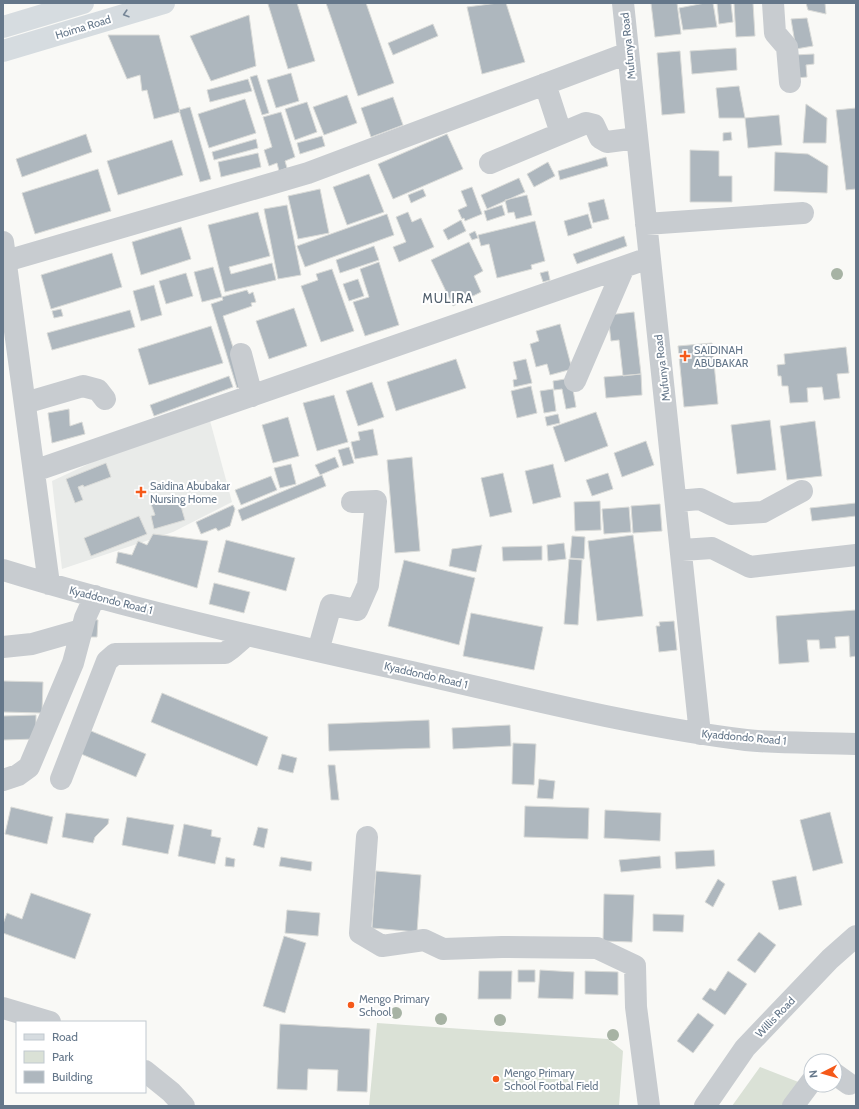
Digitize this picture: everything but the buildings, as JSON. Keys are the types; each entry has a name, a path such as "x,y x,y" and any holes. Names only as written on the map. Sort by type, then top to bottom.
{"main road":[{"name":"Hoima Road","path":"3,27 42,9 83,3"},
{"name":"Hoima Road","path":"3,51 164,3"}],"street":[{"name":"Mufunya Road","path":"623,3 649,258 677,501 700,734"},
{"path":"773,3 775,33 787,47 790,82"},
{"path":"49,584 5,252 308,173 628,53"},
{"path":"545,84 561,133"},
{"path":"490,163 586,123 594,124 600,138 607,142 637,138"},
{"path":"646,224 803,213"},
{"path":"34,471 649,258"},
{"path":"575,381 624,267"},
{"path":"242,354 252,396"},
{"path":"25,403 83,386 98,390 105,399"},
{"path":"677,501 700,500 731,514 763,512 802,491"},
{"path":"318,651 331,605 357,610 368,585 376,501 352,502"},
{"path":"682,550 712,548 750,567 856,555"},
{"name":"Kyaddondo Road 1","path":"3,570 49,584 247,635 602,715 700,734 750,740 856,744"},
{"path":"3,780 18,775 29,767 73,663 81,630 95,596"},
{"path":"3,647 32,644 81,630"},
{"path":"61,779 107,661 114,654 225,653 247,635"},
{"path":"367,837 360,933 382,946 424,940 443,949 597,948 635,966 636,1007 649,1106"},
{"name":"Willis Road","path":"705,1106 745,1048 830,959 856,936"},
{"path":"830,959 856,953"},
{"path":"3,1008 47,1021"},
{"path":"146,1072 171,1092 184,1106"},
{"path":"793,1106 803,1093"}],"shaded area":[{"name":"Saidina Abubakar Nursing Home","path":"209,417 232,502 173,532 62,569 52,481 127,446"}],"green space":[{"name":"Mengo Primary School Footbal Field","path":"377,1023 608,1039 623,1051 619,1106 369,1106"},
{"path":"760,1067 801,1083 790,1106 732,1106"}],"place":[{"name":"SAIDINAH ABUBAKAR","path":"685,356"},
{"name":"Saidina Abubakar Nursing Home","path":"141,492"},
{"name":"Mengo Primary School","path":"351,1005"},
{"name":"Mengo Primary School Footbal Field","path":"496,1079"}],"district":[{"name":"MULIRA","path":"448,298"}]}
